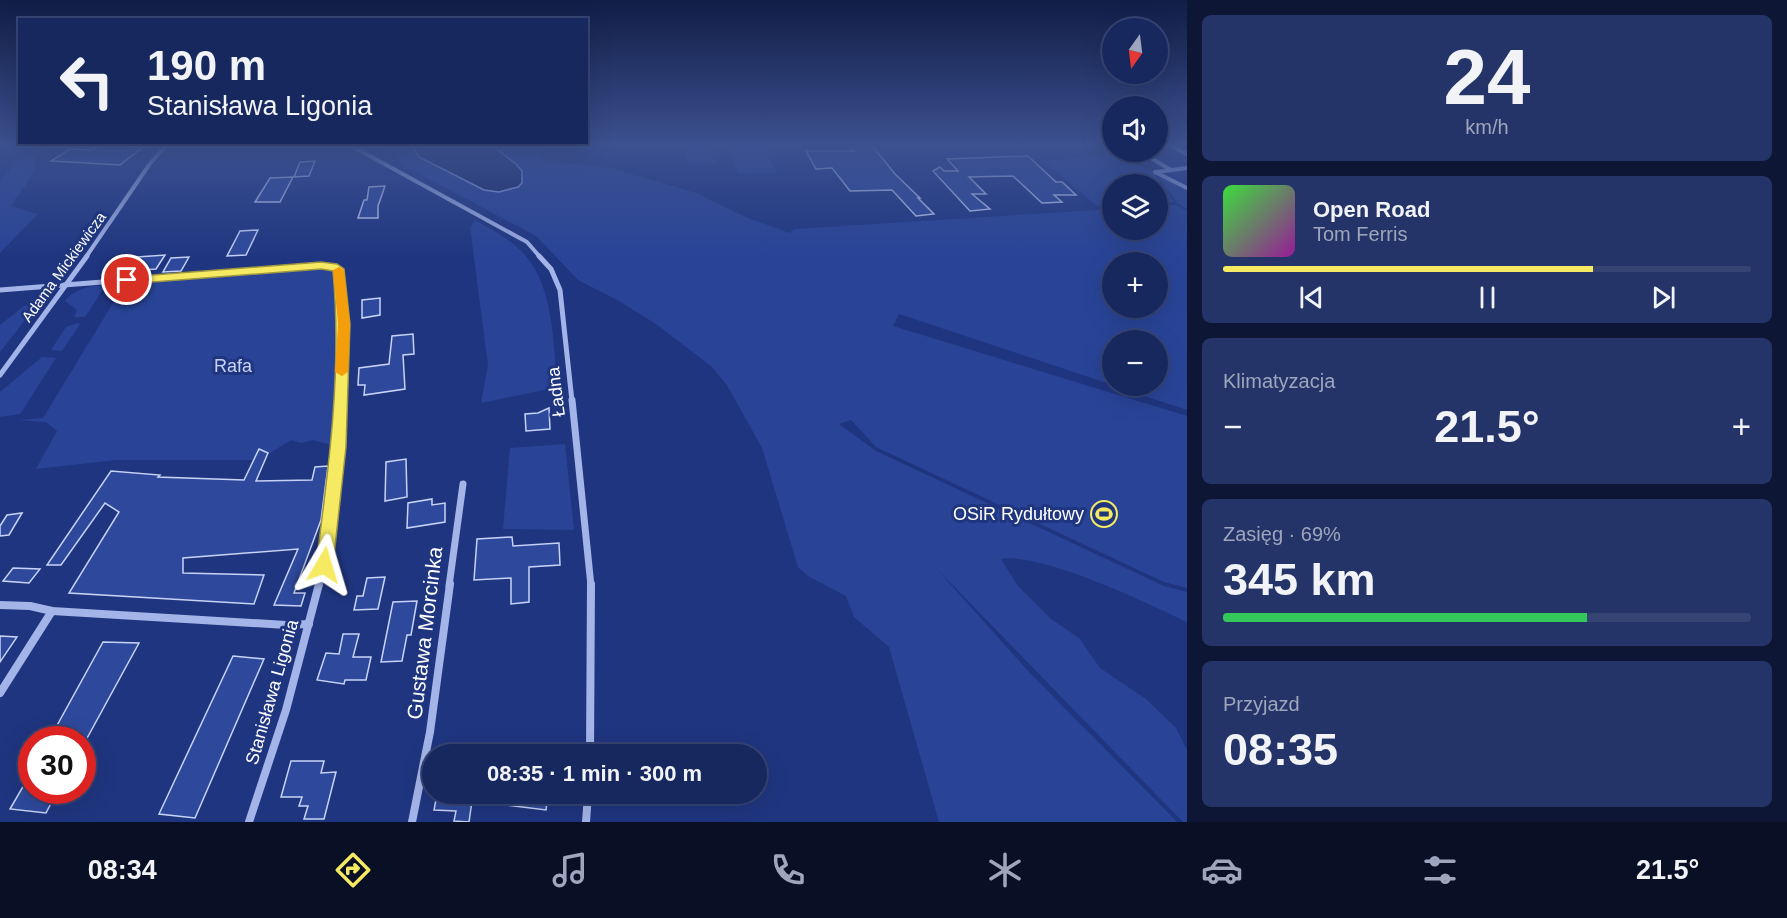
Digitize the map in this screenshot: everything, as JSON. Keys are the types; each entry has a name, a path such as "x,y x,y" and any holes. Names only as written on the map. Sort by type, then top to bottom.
{"street":[{"name":"Adama Mickiewicza","path":"0,375 138,182"},
{"name":"Ładna","path":"420,182 516,234 536,250 551,269 560,290 591,569 590,744"},
{"name":"Stanisława Ligonia","path":"65,286 321,266 333,266 338,269 344,324 339,447 324,565 286,710 249,822"},
{"path":"0,290 65,286"},
{"name":"Gustawa Morcinka","path":"412,822 430,732 463,484"},
{"path":"0,605 30,606 52,611 286,625 309,624"},
{"path":"0,693 52,611"},
{"path":"586,822 587,804"}],"green space":[{"path":"0,182 27,182 11,206 38,214 0,253"},
{"path":"435,182 660,182 696,193 748,218 790,233 794,229 1102,210 1102,240 1168,240 1168,205 1176,205 1187,211 1187,410 1144,396 1168,396 1168,330 1102,330 1102,381 899,314 893,326 1102,390 1102,396 1122,396 1187,416 1187,588 1164,582 876,447 851,420 839,424 876,451 1164,586 1187,592 1187,622 1122,592 1067,571 1019,559 1001,559 1018,586 1051,619 1079,638 1100,668 1146,699 1176,728 1187,750 1187,822 1183,822 935,567 1028,671 1177,822 939,822 889,647 854,617 846,596 808,576 798,567 762,448 727,385 711,366 656,324 619,301 578,280 536,236"},
{"path":"1069,182 1102,182 1102,205 1097,206"},
{"path":"1168,182 1174,182 1187,189 1187,209 1177,203 1168,190"},
{"path":"1168,193 1174,202 1168,202"},
{"path":"475,220 514,244 530,262 539,277 550,313 558,387 481,403 488,365 470,227"},
{"name":"Rafa","path":"320,265 338,269 344,324 339,447 313,440 301,443 291,440 259,460 116,460 36,469 57,431 46,422 18,420 43,418 127,280"},
{"path":"106,285 85,317 74,317 77,310 65,301 69,297 84,288"},
{"path":"33,305 33,310 0,352 0,325 24,306"},
{"path":"80,324 62,351 51,350 66,327"},
{"path":"42,357 56,358 20,414 0,417 0,392"},
{"path":"565,444 574,530 503,529 510,448"}],"shaded area":[{"path":"469,182 522,182 518,187 499,192 484,190"}],"building":[{"path":"267,182 290,182 280,202 255,202"},
{"path":"843,182 904,182 934,214 916,216 892,190 850,191"},
{"path":"944,182 974,182 986,194 972,194 990,209 970,211"},
{"path":"1020,182 1062,182 1076,195 1054,195 1062,202 1042,203"},
{"path":"385,186 378,206 378,218 358,218 364,200 367,200 369,187"},
{"path":"258,230 246,255 227,256 240,231"},
{"path":"165,255 156,269 128,271 137,257"},
{"path":"189,257 181,271 163,272 171,258"},
{"path":"380,298 380,315 362,318 362,300"},
{"path":"413,334 414,354 403,355 405,389 364,395 365,385 358,385 359,368 389,364 392,336"},
{"path":"549,408 550,429 526,431 525,414 538,413"},
{"path":"259,449 268,453 256,481 312,480 315,467 328,466 321,520 294,593 305,593 301,606 274,605 298,549 183,558 183,573 264,575 254,604 69,593 119,512 105,503 61,565 47,565 111,471 160,475 158,477 244,480"},
{"path":"406,459 407,497 385,501 386,462"},
{"path":"432,499 432,505 445,503 445,522 407,528 408,503"},
{"path":"22,513 9,535 0,536 0,526 7,515"},
{"path":"512,537 513,546 559,543 560,565 529,567 529,602 511,604 511,578 474,580 477,539"},
{"path":"13,568 40,569 29,583 3,581"},
{"path":"385,577 378,609 354,610 357,596 363,596 367,578"},
{"path":"417,601 411,635 407,635 402,661 381,662 393,602"},
{"path":"343,634 359,634 353,657 371,657 366,680 345,680 344,684 317,680 326,653 339,654"},
{"path":"0,636 17,637 0,662"},
{"path":"103,642 139,643 94,726 57,726"},
{"path":"233,656 264,659 195,818 159,814"},
{"path":"291,761 324,761 321,773 336,772 324,819 304,819 308,806 299,806 302,797 281,797"},
{"path":"18,795 18,804 51,804 46,813 10,809"},
{"path":"435,804 472,804 469,822 454,821 456,811 434,810"},
{"path":"505,804 547,804 546,810"}],"slow traffic":[{"path":"339,270 344,324 342,372"}],"place":[{"name":"OSiR Rydułtowy","path":"1104,514"}],"route":[{"path":"127,280 321,266 333,266 338,269 344,324 339,447 324,565"}]}
